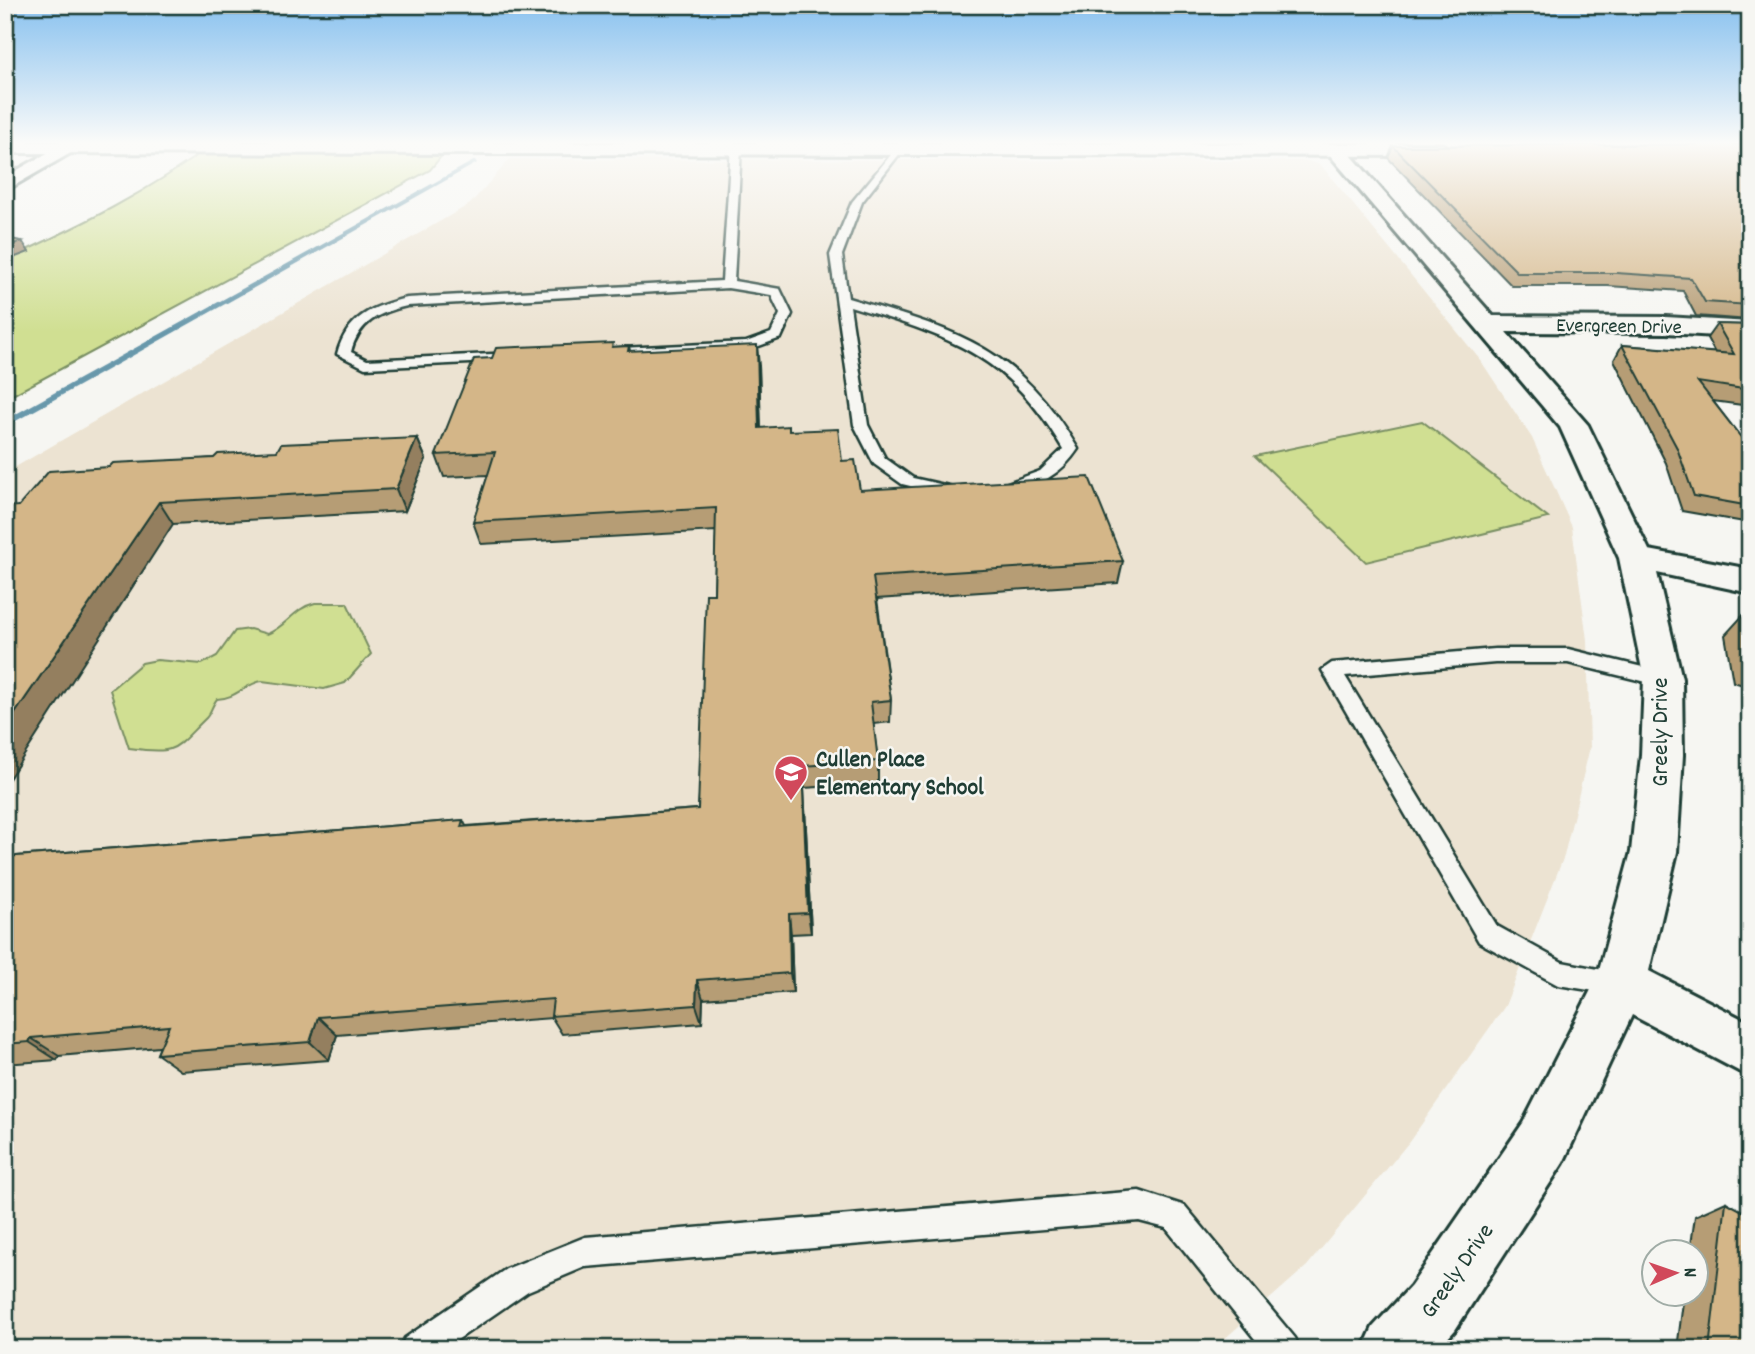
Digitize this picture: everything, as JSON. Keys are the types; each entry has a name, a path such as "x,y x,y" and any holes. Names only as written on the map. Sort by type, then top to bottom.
{"street":[{"name":"Greely Drive","path":"1384,205 1573,425 1636,558 1662,679 1662,755 1654,852 1621,984 1543,1143 1433,1308 1395,1349"},
{"name":"Evergreen Drive","path":"1488,324 1666,325 1750,330"},
{"path":"1636,558 1750,581"},
{"path":"1621,984 1750,1051"}],"lane":[{"path":"728,284 733,205"},
{"path":"855,205 836,255 861,425 879,461 908,481 945,491 969,489"},
{"path":"728,284 776,292 786,314 776,335 748,346 365,364 344,355 347,336 361,320 381,307 407,302 728,284"},
{"path":"843,300 944,331 985,352 1023,382 1058,422 1071,449 1061,466 1029,483 993,487"},
{"path":"1621,984 1558,973 1488,934 1332,670 1495,656 1568,656 1662,679"},
{"path":"416,1349 517,1280 585,1252 1139,1206 1175,1216 1284,1349"}],"shaded area":[{"name":"Cullen Place Elementary School","path":"468,205 1354,205 1481,361 1532,438 1572,527 1587,640 1590,747 1564,856 1505,1006 1409,1142 1307,1266 1213,1349 5,1349 5,473"}],"green space":[{"path":"116,205 365,205 5,399 5,260"},
{"path":"1422,421 1548,518 1366,562 1255,456"},
{"path":"315,603 347,603 371,654 345,683 324,689 262,681 229,697 217,699 206,718 173,748 157,751 129,748 110,690 142,663 157,660 202,664 217,656 235,631 250,629 267,634 301,609"}],"building":[{"path":"1451,205 1750,205 1750,305 1705,302 1691,278 1616,273 1518,273"},
{"path":"5,238 22,241 5,247"},
{"path":"1717,324 1750,325 1750,390 1698,382 1750,449 1750,506 1694,496 1677,448 1622,345 1734,354"},
{"path":"613,343 612,347 629,346 628,351 757,345 759,428 789,426 789,431 838,429 842,461 855,460 860,490 1089,477 1123,561 873,577 891,700 871,702 878,761 802,766 808,913 789,914 790,973 697,980 696,1005 551,1016 553,999 318,1017 310,1042 157,1054 169,1026 31,1038 29,1042 5,1044 5,857 463,820 461,827 698,809 706,594 714,594 716,508 473,522 495,452 436,455 474,359 492,358 496,348"},
{"path":"417,438 396,489 159,502 5,728 5,507 19,506 49,471 109,467 113,463 214,458 218,454 277,451 281,444"},
{"path":"1745,613 1750,614 1750,635"},
{"path":"1726,1202 1750,1215 1750,1349 1709,1349"}],"waterway":[{"path":"5,424 398,205"}],"place":[{"name":"Cullen Place Elementary School","path":"791,802"}]}
